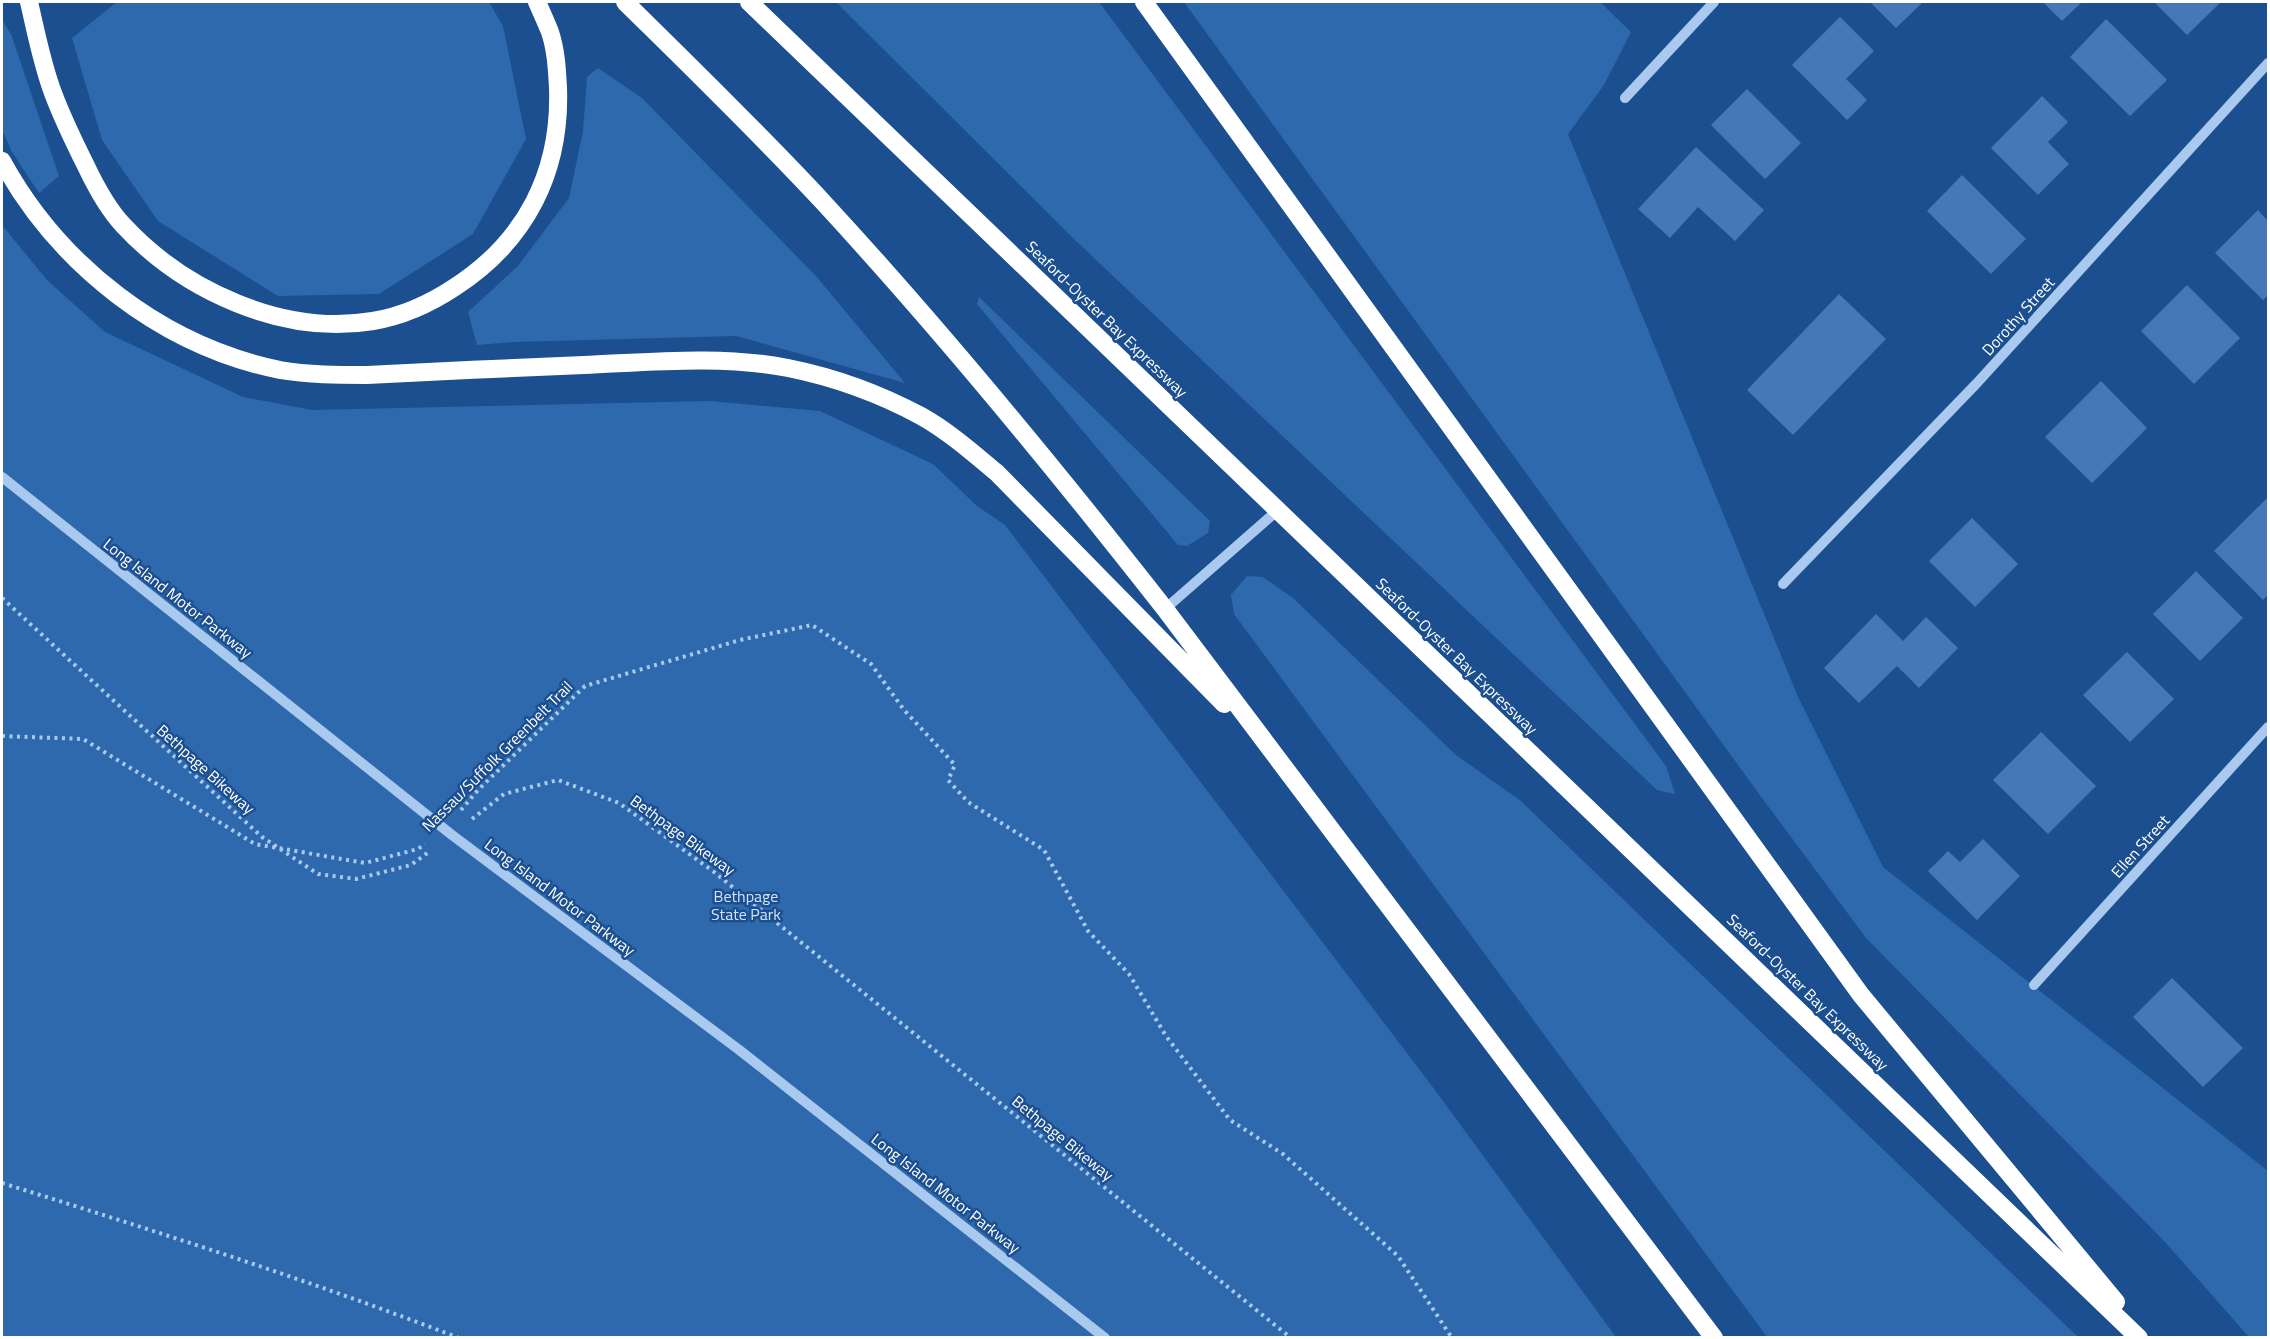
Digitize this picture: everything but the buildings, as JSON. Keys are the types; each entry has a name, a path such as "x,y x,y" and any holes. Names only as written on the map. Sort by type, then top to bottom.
{"highway":[{"path":"29,2 52,91 100,194 122,225 183,275 221,296 260,312 302,322 339,324 382,318 409,311 439,298 471,277 498,253 525,219 549,170 556,134 558,99 557,65 550,33 537,2"},
{"path":"625,2 822,201 1006,411 1165,609 1714,1338"},
{"name":"Seaford-Oyster Bay Expressway","path":"749,2 2139,1338"},
{"path":"1144,2 1854,986 2146,1338"},
{"path":"2,161 16,188 41,222 70,254 101,282 134,308 169,328 240,360 282,370 344,375 688,360 743,363 788,368 834,380 879,396 922,416 961,443 997,473 1270,751"}],"street":[{"path":"1625,98 1714,2"},
{"name":"Dorothy Street","path":"1783,584 1977,383 2268,63"},
{"name":"Long Island Motor Parkway","path":"2,477 448,832 738,1049 1105,1338"},
{"path":"1165,609 1278,510"},
{"name":"Ellen Street","path":"2034,986 2268,728"}],"path":[{"name":"Bethpage Bikeway","path":"2,598 262,837 318,874 356,879 411,865 448,832 504,794 558,780 619,803 714,872 1291,1338"},
{"name":"Nassau/Suffolk Greenbelt Trail","path":"2,736 83,739 255,844 365,863 418,849 448,832 478,790 585,686 740,640 812,625 871,664 904,710 955,765 948,780 968,802 1044,850 1088,931 1129,974 1166,1036 1230,1120 1283,1154 1398,1256 1452,1338"},
{"path":"2,1183 153,1231 395,1313 459,1338"}],"green space":[{"path":"117,2 489,2 503,26 526,139 473,234 379,294 278,296 158,221 102,140 72,38"},
{"path":"836,2 1099,2 1666,766 1675,794 1657,790 1075,240"},
{"path":"1184,2 1600,2 1631,32 1604,85 1568,134 1798,697 1883,867 2268,1171 2268,1337 2249,1337 2166,1243 1866,938"},
{"path":"2,20 11,34 59,176 39,193 12,152 2,130"},
{"path":"598,68 642,98 816,276 905,383 736,336 477,345 468,312 518,266 569,198 583,131 587,77"},
{"name":"Bethpage State Park","path":"2,225 47,280 105,332 243,397 312,410 710,401 820,411 933,464 977,506 1005,525 1429,1082 1616,1337 2,1338"},
{"path":"979,297 1210,521 1208,533 1187,546 1178,545 977,304"},
{"path":"1247,576 1263,577 1293,598 1456,755 1521,801 2078,1337 1767,1337 1234,614 1231,595"}]}
